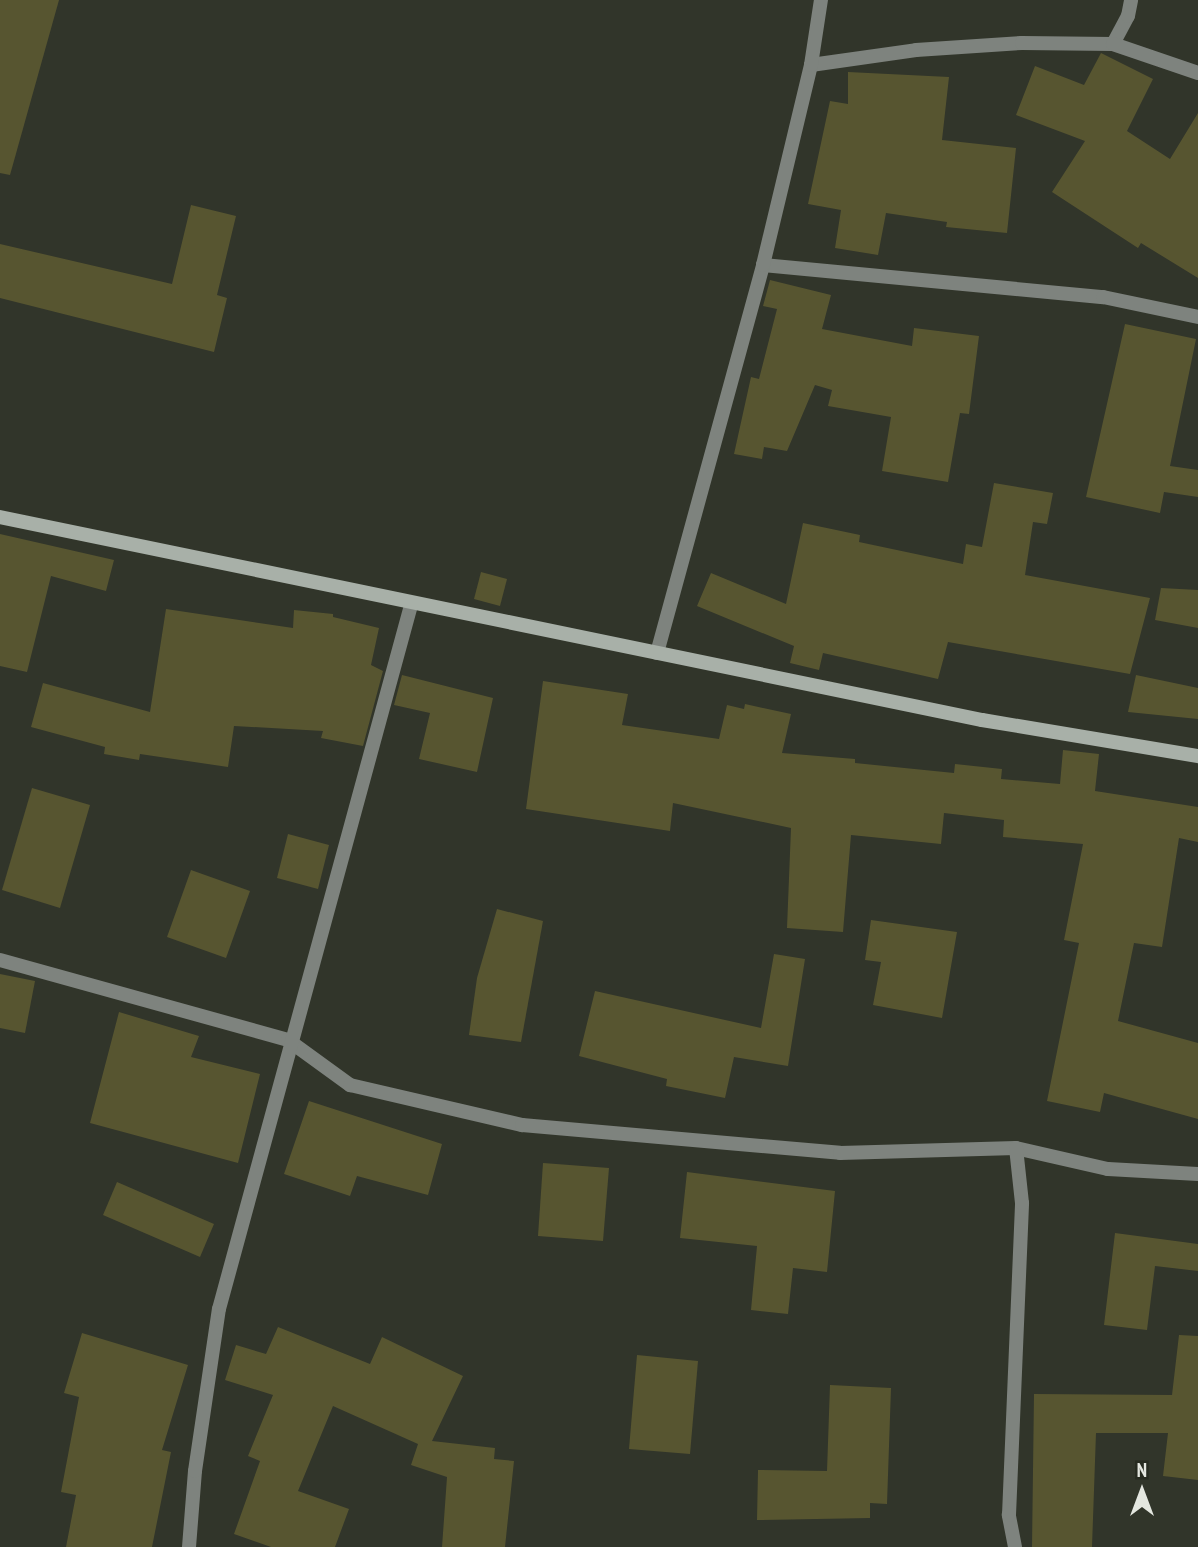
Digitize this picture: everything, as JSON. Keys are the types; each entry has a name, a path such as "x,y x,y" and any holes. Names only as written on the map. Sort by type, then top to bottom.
{"street":[{"path":"657,653 763,265 811,65 821,0"},
{"path":"1113,44 1128,16 1131,0"},
{"path":"811,65 916,50 1022,43 1113,44 1198,73"},
{"path":"763,265 1103,297 1198,317"},
{"path":"0,517 982,720 1198,756"},
{"path":"188,1547 195,1471 219,1309 289,1040 411,604"},
{"path":"0,960 289,1040 349,1085 522,1125 840,1153 1016,1148 1108,1169 1198,1174"},
{"path":"1016,1148 1022,1203 1009,1515 1016,1547"}],"building":[{"path":"0,0 59,0 10,175 0,173"},
{"path":"1101,53 1153,79 1127,131 1170,159 1198,113 1198,278 1141,243 1138,248 1052,192 1085,141 1016,115 1035,66 1084,85"},
{"path":"848,72 949,77 942,140 1016,148 1007,233 946,227 947,222 886,213 878,255 835,248 841,210 808,204 830,101 848,104"},
{"path":"191,205 236,216 217,295 227,298 214,352 0,298 0,244 172,284"},
{"path":"770,280 831,295 822,329 912,346 914,328 979,336 969,414 960,413 948,482 882,471 891,417 828,406 832,390 815,385 787,451 764,447 762,459 734,454 751,377 759,379 777,309 763,306"},
{"path":"1125,324 1196,339 1170,466 1198,470 1198,497 1164,492 1160,513 1086,497"},
{"path":"994,483 1053,493 1047,524 1033,522 1025,575 1150,598 1130,674 948,642 938,679 823,653 819,670 790,663 794,646 697,606 711,573 786,604 803,523 860,535 859,542 963,564 966,544 982,547"},
{"path":"0,534 114,560 106,591 51,576 27,672 0,666"},
{"path":"481,572 507,579 500,606 474,599"},
{"path":"1161,588 1198,590 1198,628 1155,620"},
{"path":"166,609 293,628 294,610 333,614 333,617 379,628 371,665 383,671 363,746 321,738 323,731 234,726 228,767 140,754 139,760 104,754 105,747 31,727 43,683 150,712"},
{"path":"402,675 493,698 477,772 419,759 430,713 394,705"},
{"path":"1136,675 1198,688 1198,719 1128,712"},
{"path":"543,681 628,694 622,725 719,739 727,705 744,709 745,704 791,714 782,753 855,759 855,763 954,773 955,764 1002,769 1001,779 1060,784 1063,750 1099,754 1095,791 1198,807 1198,842 1179,838 1162,947 1134,943 1118,1021 1198,1043 1198,1119 1104,1093 1100,1112 1047,1101 1079,943 1064,940 1083,844 1003,837 1004,820 944,813 941,844 851,835 843,932 787,928 791,828 673,803 670,831 526,809"},
{"path":"32,788 90,805 60,908 2,890"},
{"path":"288,834 329,845 318,889 277,878"},
{"path":"191,870 250,891 226,958 167,937"},
{"path":"497,909 543,921 521,1042 469,1035 477,978"},
{"path":"871,920 957,932 942,1018 873,1005 881,962 865,960"},
{"path":"774,954 805,959 788,1066 734,1057 725,1098 666,1086 667,1079 579,1056 595,991 761,1028"},
{"path":"0,974 35,981 25,1033 0,1028"},
{"path":"119,1012 199,1036 191,1057 260,1074 238,1163 90,1123"},
{"path":"309,1101 442,1144 428,1195 357,1176 350,1196 284,1174"},
{"path":"543,1163 609,1168 603,1241 538,1236"},
{"path":"687,1172 835,1191 827,1272 793,1268 788,1314 751,1310 757,1246 680,1238"},
{"path":"117,1182 214,1224 200,1257 103,1215"},
{"path":"1115,1233 1198,1244 1198,1271 1155,1266 1147,1330 1104,1325"},
{"path":"278,1327 370,1364 382,1337 463,1376 432,1441 495,1448 494,1459 514,1461 505,1547 442,1547 447,1477 411,1465 418,1444 333,1406 298,1491 349,1509 335,1547 271,1547 234,1534 260,1461 248,1456 273,1395 225,1380 236,1345 266,1354"},
{"path":"82,1333 188,1365 162,1450 171,1452 152,1547 66,1547 76,1495 61,1492 79,1397 64,1393"},
{"path":"1179,1335 1198,1336 1198,1480 1163,1476 1168,1433 1096,1433 1092,1547 1032,1547 1034,1394 1172,1395"},
{"path":"637,1355 698,1361 690,1454 629,1449"},
{"path":"830,1385 891,1388 887,1504 870,1503 870,1518 757,1520 758,1470 827,1471"}]}
